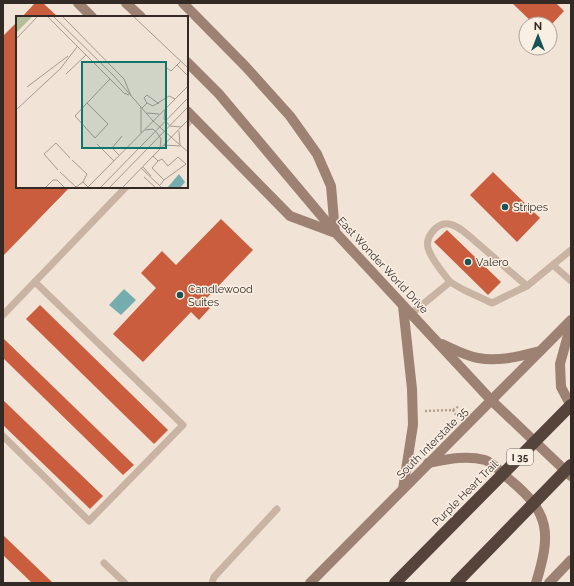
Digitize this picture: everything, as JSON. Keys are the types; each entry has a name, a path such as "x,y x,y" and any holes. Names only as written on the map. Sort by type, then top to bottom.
{"highway":[{"name":"Purple Heart Trail","path":"395,583 571,405"},
{"path":"456,583 571,465"}],"main road":[{"path":"78,3 91,16"},
{"path":"126,3 140,16"},
{"path":"183,3 246,67 290,116 317,154 331,186 335,232 290,216 189,117"},
{"name":"East Wonder World Drive","path":"188,63 219,94 335,232 411,314 439,342 491,400 571,476"},
{"path":"403,489 412,425 412,389 404,306"},
{"name":"South Interstate 35","path":"310,583 571,320"},
{"path":"571,324 560,364 561,387 571,405"},
{"path":"439,342 477,358 499,359 517,357 540,351"},
{"path":"428,463 460,457 487,460 524,491 542,515 545,528 546,544 536,583"},
{"path":"549,583 567,568 571,560"}],"lane":[{"path":"3,315 125,188"},
{"path":"527,286 458,227 448,224 440,226 431,233 428,240 428,247 432,256 450,282 492,303 527,286 571,250"},
{"path":"553,265 571,281"},
{"path":"3,436 89,521 183,425 35,282"},
{"path":"411,314 450,282"},
{"path":"212,583 214,577 277,509"},
{"path":"104,563 125,583"}],"path":[{"path":"426,411 453,410 459,406"},
{"path":"453,410 458,418"}],"water":[{"path":"124,289 136,300 121,315 109,305"}],"building":[{"path":"35,3 43,3 57,16 23,16"},
{"path":"512,3 556,3 564,11 558,18 558,16 526,16"},
{"path":"16,23 16,188 69,188 3,256 3,36"},
{"name":"Stripes","path":"493,172 540,218 517,242 470,195"},
{"name":"Candlewood Suites","path":"221,219 253,250 203,302 210,308 199,320 191,312 143,362 113,334 156,288 141,273 162,251 176,265"},
{"name":"Valero","path":"447,230 501,282 488,295 434,242"},
{"path":"40,305 168,430 154,444 26,319"},
{"path":"3,338 134,465 123,475 3,358"},
{"path":"3,400 103,496 90,509 3,425"},
{"path":"3,535 53,583 32,583 3,555"}],"place":[{"name":"Stripes","path":"505,207"},
{"name":"Valero","path":"468,262"},
{"name":"Candlewood Suites","path":"180,295"}]}
